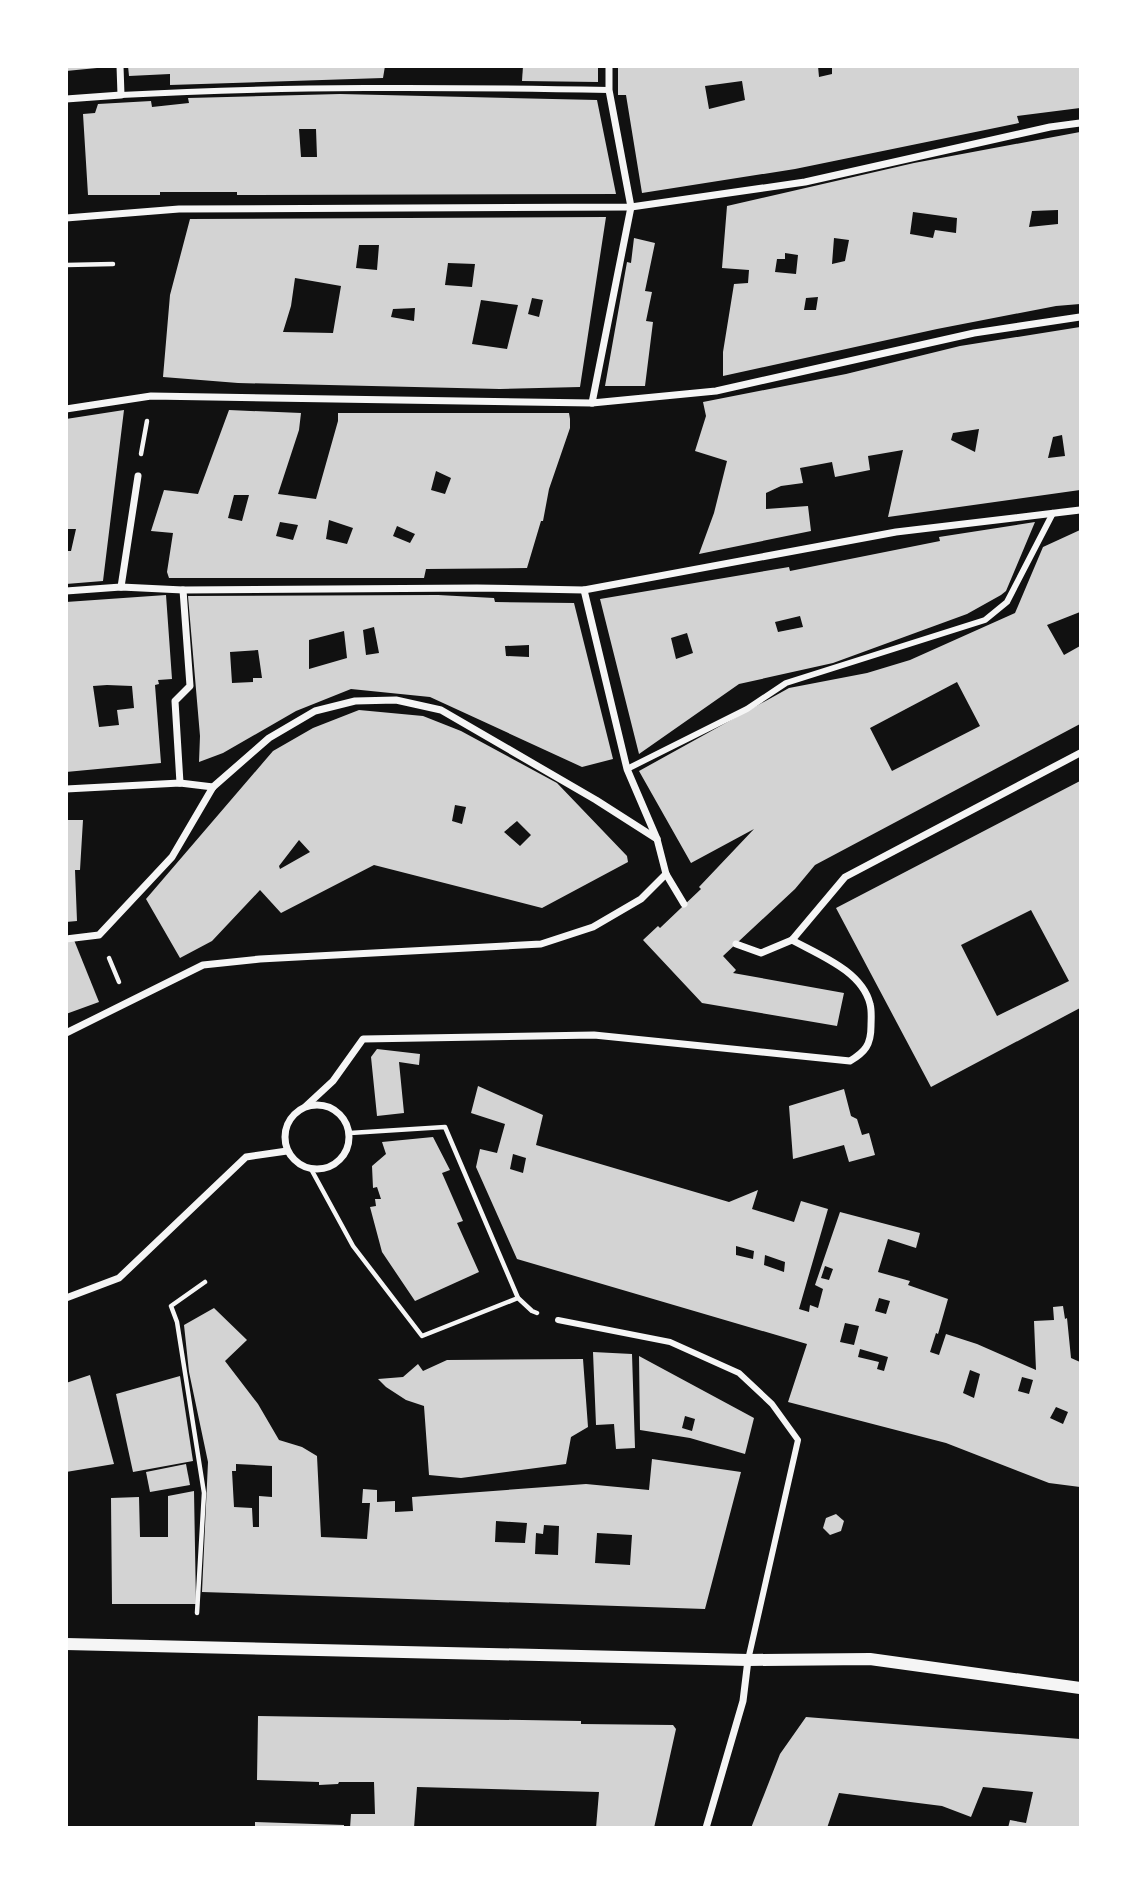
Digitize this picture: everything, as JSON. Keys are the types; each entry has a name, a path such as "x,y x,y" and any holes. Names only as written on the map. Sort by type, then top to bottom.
{"street":[{"path":"120,66 121,95"},
{"path":"592,403 631,207 610,90 609,66"},
{"path":"66,99 237,89 383,87 610,90"},
{"path":"66,218 179,209 631,207 805,181 1080,122"},
{"path":"66,409 151,396 592,403 716,391 974,333 1080,317"},
{"path":"121,587 138,476"},
{"path":"66,591 121,587 183,590 477,587 584,590 896,532 1080,510"},
{"path":"627,769 747,709 786,683 985,620 1007,602 1053,513"},
{"path":"180,783 175,701 190,686 183,590"},
{"path":"584,590 627,769 657,839 666,874 684,904"},
{"path":"66,939 99,935 172,857 213,787 269,738 315,711 355,701 396,700 441,710 596,800 657,839"},
{"path":"736,944 761,953 792,940 845,877 1080,753"},
{"path":"66,789 180,783 213,787"},
{"path":"66,1033 203,965 302,956 541,944 593,927 641,899 666,874"},
{"path":"306,1106 321,1104 335,1109 345,1119 350,1133 348,1148 340,1161 327,1169 311,1170 298,1163 288,1151 285,1133 291,1116 333,1081 363,1039 594,1035 850,1061 863,1053 871,1035 870,1004 859,985 843,968 792,940"},
{"path":"66,1298 119,1278 246,1157 288,1151"},
{"path":"558,1320 670,1342 739,1373 772,1404 798,1440 748,1660 743,1701 706,1828"},
{"path":"66,1644 748,1660 870,1659 1078,1686"}],"path":[{"path":"66,265 113,264"},
{"path":"138,476 151,396"},
{"path":"99,935 128,1002"},
{"path":"350,1133 445,1128 518,1298 532,1311"},
{"path":"311,1170 353,1246 422,1336 518,1298"},
{"path":"197,1613 204,1493 177,1322 172,1306 205,1282"}],"building":[{"path":"66,66 97,66 97,68 66,71"},
{"path":"128,66 385,66 383,78 170,85 170,74 129,76"},
{"path":"523,66 598,66 598,82 522,81"},
{"path":"618,66 818,66 819,77 832,74 832,66 1080,66 1080,108 1017,116 1019,123 795,169 642,193 626,95 618,95","holes":["742,81 745,100 709,109 705,86"]},
{"path":"340,94 597,100 616,194 237,195 237,192 160,192 160,195 88,195 83,114 95,113 98,104 151,101 152,107 189,103 188,98","holes":["299,129 316,129 317,157 301,157"]},
{"path":"1080,132 1080,304 1056,306 937,329 723,376 723,352 734,284 748,283 749,270 722,268 727,206 914,163","holes":["1058,210 1058,224 1029,227 1032,211","913,212 957,218 956,233 935,230 933,238 910,234","834,238 849,240 845,261 832,264","785,253 798,255 796,274 775,272 777,259 785,259","818,297 816,310 804,310 806,298"]},
{"path":"606,217 580,387 500,389 238,383 163,377 170,295 190,219","holes":["359,245 379,245 377,270 356,268","448,263 475,264 472,287 445,285","295,278 341,286 333,333 283,332 291,306","532,298 543,300 539,317 528,314","481,300 518,305 507,349 472,344","415,308 414,321 391,317 393,309"]},
{"path":"634,238 655,243 645,291 652,292 646,321 653,322 645,386 605,386 627,262 631,263"},
{"path":"1080,327 1080,490 888,517 903,450 868,456 870,470 835,477 832,462 800,468 803,483 781,486 766,493 766,509 808,506 811,531 699,554 714,513 727,461 695,451 706,416 703,402 846,374 960,346","holes":["979,429 975,452 951,440 953,433","1062,435 1065,456 1048,458 1053,437"]},
{"path":"124,410 103,581 66,584 66,551 71,551 76,529 66,529 66,419"},
{"path":"229,410 301,413 299,430 278,494 316,499 338,413 569,413 570,428 549,489 543,521 527,568 426,569 424,578 169,578 167,572 173,533 151,531 164,490 198,494","holes":["436,471 451,478 445,494 431,490","234,495 249,495 242,521 228,518","329,520 353,528 347,544 326,539","280,522 298,525 293,540 276,536","397,526 415,534 410,543 393,536"]},
{"path":"1035,522 1006,591 1001,595 967,614 833,663 739,684 639,754 600,599 789,567 790,571 940,541 939,537","holes":["800,616 803,627 778,632 775,622","687,633 693,653 676,659 671,638"]},
{"path":"1080,530 1080,612 1047,625 1064,655 1080,646 1080,724 815,865 795,889 723,956 736,970 733,973 844,993 837,1026 702,1003 643,940 658,926 660,928 701,889 699,887 754,829 691,863 639,771 789,688 867,673 910,660 1015,613 1043,547","holes":["957,682 980,726 892,771 870,728"]},
{"path":"166,595 172,679 158,680 159,684 155,685 161,763 66,772 66,602","holes":["93,686 132,686 134,708 117,710 119,725 99,727"]},
{"path":"438,595 494,598 495,602 574,603 613,759 582,767 430,697 351,689 296,711 223,753 199,762 200,736 188,596","holes":["374,627 379,653 366,655 363,630","344,631 347,658 309,669 309,640","529,645 529,657 506,656 505,646","258,650 262,678 253,678 253,682 232,683 230,652"]},
{"path":"359,710 423,716 461,731 557,783 627,856 628,862 542,908 374,865 281,913 260,890 212,941 180,958 146,899 273,751 313,728","holes":["455,805 466,807 462,824 452,821","517,821 531,835 520,846 504,832","299,840 310,852 280,869 279,866"]},
{"path":"1080,781 1080,1008 931,1087 836,908","holes":["1031,910 1069,981 997,1016 961,945"]},
{"path":"66,820 83,820 80,870 75,870 77,921 66,922"},
{"path":"74,940 99,1002 66,1014 66,941"},
{"path":"377,1049 420,1054 419,1065 399,1062 404,1113 377,1116 371,1057"},
{"path":"478,1086 543,1115 536,1145 729,1202 758,1190 752,1209 794,1222 801,1201 828,1209 799,1309 809,1312 810,1305 818,1308 823,1289 815,1285 840,1212 920,1233 916,1248 888,1239 878,1272 910,1281 908,1285 948,1299 930,1352 939,1355 946,1334 977,1344 1036,1370 1034,1321 1054,1320 1053,1307 1063,1306 1065,1319 1067,1318 1071,1358 1080,1362 1080,1487 1049,1483 946,1443 788,1402 807,1344 517,1259 476,1167 480,1149 497,1153 505,1124 471,1113","holes":["513,1154 526,1158 523,1173 510,1169","736,1246 754,1251 753,1259 736,1255","765,1255 785,1262 784,1272 764,1265","825,1266 833,1269 829,1280 821,1278","879,1298 890,1301 886,1314 875,1311","845,1323 859,1326 854,1345 840,1342","860,1349 888,1357 884,1371 877,1369 879,1362 858,1357","970,1370 980,1374 974,1398 963,1393","1022,1377 1033,1380 1029,1394 1018,1391","1056,1407 1068,1412 1063,1424 1050,1418"]},
{"path":"844,1089 851,1116 857,1119 862,1135 869,1133 875,1155 849,1162 844,1145 793,1159 789,1106"},
{"path":"433,1137 450,1170 442,1173 463,1221 457,1223 479,1272 415,1301 382,1252 370,1207 376,1206 375,1199 381,1199 377,1187 373,1188 372,1166 386,1154 382,1142"},
{"path":"214,1308 247,1340 225,1361 258,1404 279,1440 302,1447 317,1456 321,1537 367,1539 370,1503 362,1503 363,1489 377,1490 377,1502 395,1501 395,1512 413,1511 412,1497 586,1484 649,1490 652,1459 741,1472 705,1609 202,1592 208,1462 189,1372 184,1325","holes":["236,1464 272,1466 272,1497 259,1496 259,1527 253,1527 252,1508 234,1507 232,1471 236,1471","496,1521 527,1523 525,1543 495,1542","544,1525 559,1526 558,1555 535,1554 536,1533 543,1534","597,1533 632,1535 630,1565 595,1563"]},
{"path":"593,1352 632,1354 635,1448 616,1449 614,1424 596,1425"},
{"path":"639,1356 754,1418 745,1454 690,1438 640,1430","holes":["685,1416 695,1419 692,1431 682,1428"]},
{"path":"583,1359 588,1427 571,1437 566,1464 461,1478 429,1475 424,1406 406,1400 378,1379 403,1377 418,1364 423,1371 447,1360"},
{"path":"90,1375 114,1464 66,1472 66,1383"},
{"path":"180,1376 193,1461 133,1472 116,1394"},
{"path":"186,1464 190,1485 150,1492 146,1472"},
{"path":"194,1491 196,1604 112,1604 111,1498 139,1497 140,1537 168,1537 168,1496"},
{"path":"836,1514 844,1521 841,1531 830,1535 823,1528 826,1518"},
{"path":"258,1716 581,1721 581,1724 673,1725 676,1729 654,1828 596,1828 599,1792 417,1787 414,1828 350,1828 351,1814 375,1814 374,1782 319,1785 319,1782 257,1780"},
{"path":"806,1717 1080,1739 1080,1828 1008,1828 1010,1820 1026,1823 1033,1792 983,1787 971,1817 942,1806 839,1793 827,1828 751,1828 780,1754"},
{"path":"255,1822 344,1825 344,1828 255,1828"}]}
